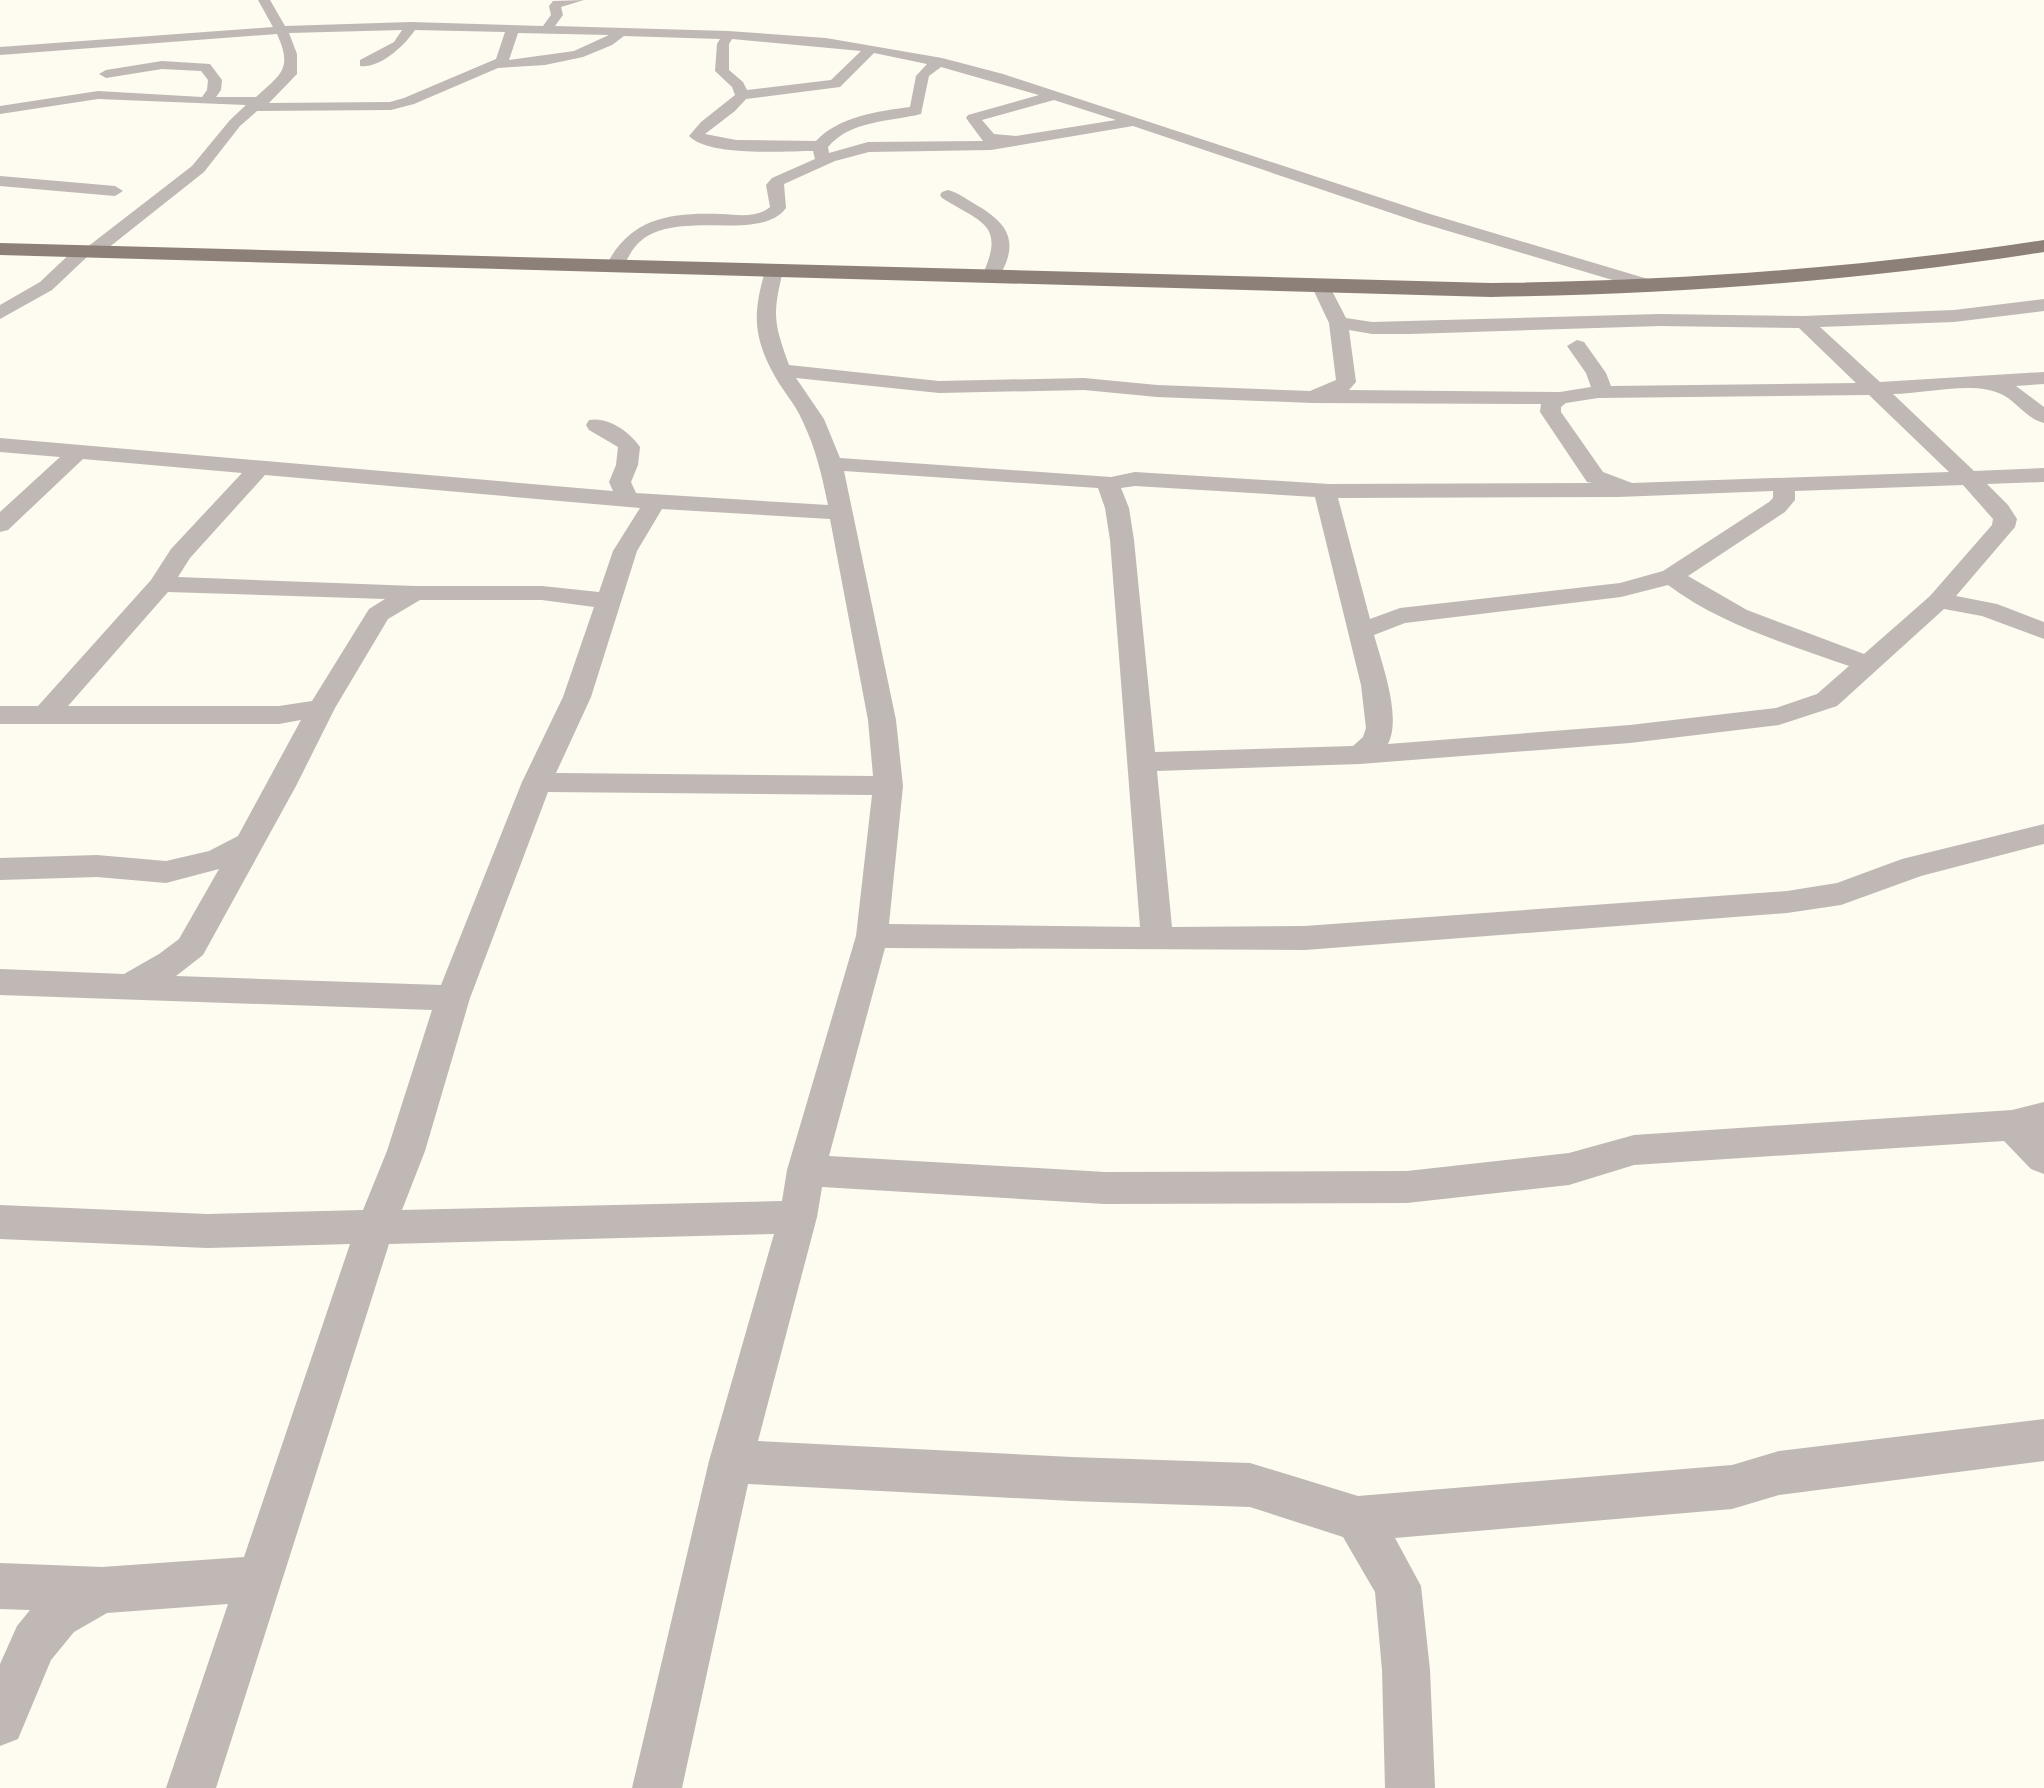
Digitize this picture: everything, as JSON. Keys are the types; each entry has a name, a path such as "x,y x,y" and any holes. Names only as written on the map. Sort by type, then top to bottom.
{"main road":[{"path":"0,249 1492,290 1652,286 1874,271 2044,246"}],"street":[{"path":"0,313 47,286 87,252 198,169 235,123 290,74 292,52 282,32 274,24 264,0"},
{"path":"547,29 557,15 557,4 578,0"},
{"path":"365,63 399,45 411,26"},
{"path":"0,66 7,50 324,27 514,28 727,35 826,42 942,62 1021,84 1424,218 1652,286"},
{"path":"498,64 505,56 506,42 514,28"},
{"path":"0,110 98,94 259,104 391,106 409,102 498,64 523,63 597,49 622,32"},
{"path":"727,35 723,44 722,71 738,85 742,95"},
{"path":"871,49 852,66 845,79 835,84 742,95 733,108 695,136 705,141 822,154 868,147 978,146 1137,121"},
{"path":"615,266 630,243 645,231 694,219 770,216 778,208 774,185 778,181 822,154 831,134 879,115 916,111 922,76 942,62"},
{"path":"106,74 148,66 205,66 215,80 214,90 206,101"},
{"path":"1019,140 989,138 973,118 1052,96"},
{"path":"0,181 115,191"},
{"path":"948,195 994,225 1002,239 1002,256 991,276"},
{"path":"657,1788 731,1461 798,1217 806,1170 872,936 888,786 882,720 831,464 813,419 781,370 765,324 765,306 774,271"},
{"path":"1311,397 1339,388 1346,382 1339,323 1321,287"},
{"path":"1339,323 1372,328 1410,328 1660,320 1804,322 1954,316 2044,305"},
{"path":"1141,762 1360,754 1630,734 1779,716 1827,700 1948,591 2003,527 2005,519 2000,510 1968,477 1804,322"},
{"path":"1577,346 1602,384 1598,392"},
{"path":"781,370 939,387 1084,384 1157,391 1311,397 1560,398 1598,392 1917,388 2044,378"},
{"path":"1984,381 2011,391 2044,417"},
{"path":"1560,398 1551,404 1550,412 1595,477 1634,489"},
{"path":"597,425 623,439 629,447 627,465 620,482 641,500"},
{"path":"0,444 641,500 841,513"},
{"path":"0,525 78,452"},
{"path":"831,464 1058,477 1102,481 1108,484 1135,479 1166,479 1318,497 2044,475"},
{"path":"46,715 161,584 180,554 261,466"},
{"path":"1108,484 1122,540 1157,939"},
{"path":"1360,632 1400,616 1621,590 1672,576 1777,507 1784,500 1785,492 1779,484"},
{"path":"1318,497 1374,685 1380,728 1376,741 1360,754"},
{"path":"191,1788 375,1228 406,1151 453,999 537,782 576,697 641,500"},
{"path":"1672,576 1698,595 1757,622 1868,664"},
{"path":"161,584 376,602 415,593 542,593 609,601"},
{"path":"1948,591 2044,631"},
{"path":"130,986 171,963 191,947 376,602"},
{"path":"0,715 279,715 321,708"},
{"path":"537,782 888,786"},
{"path":"872,936 1305,938 1787,902 1841,894 1913,867 2044,834"},
{"path":"0,869 97,866 166,872 191,868 218,859 249,843"},
{"path":"191,868 228,881"},
{"path":"191,947 195,974 210,989"},
{"path":"0,982 453,999"},
{"path":"806,1170 1105,1188 1407,1187 1569,1169 1634,1150 2028,1121 2044,1158"},
{"path":"0,1222 207,1231 798,1217"},
{"path":"731,1461 1072,1479 1250,1485 1358,1519 1732,1487 1779,1473 2044,1440"},
{"path":"1358,1519 1398,1586 1406,1670 1410,1788"},
{"path":"0,1586 102,1590 260,1579"},
{"path":"0,1721 34,1643 57,1615 102,1590"}]}
